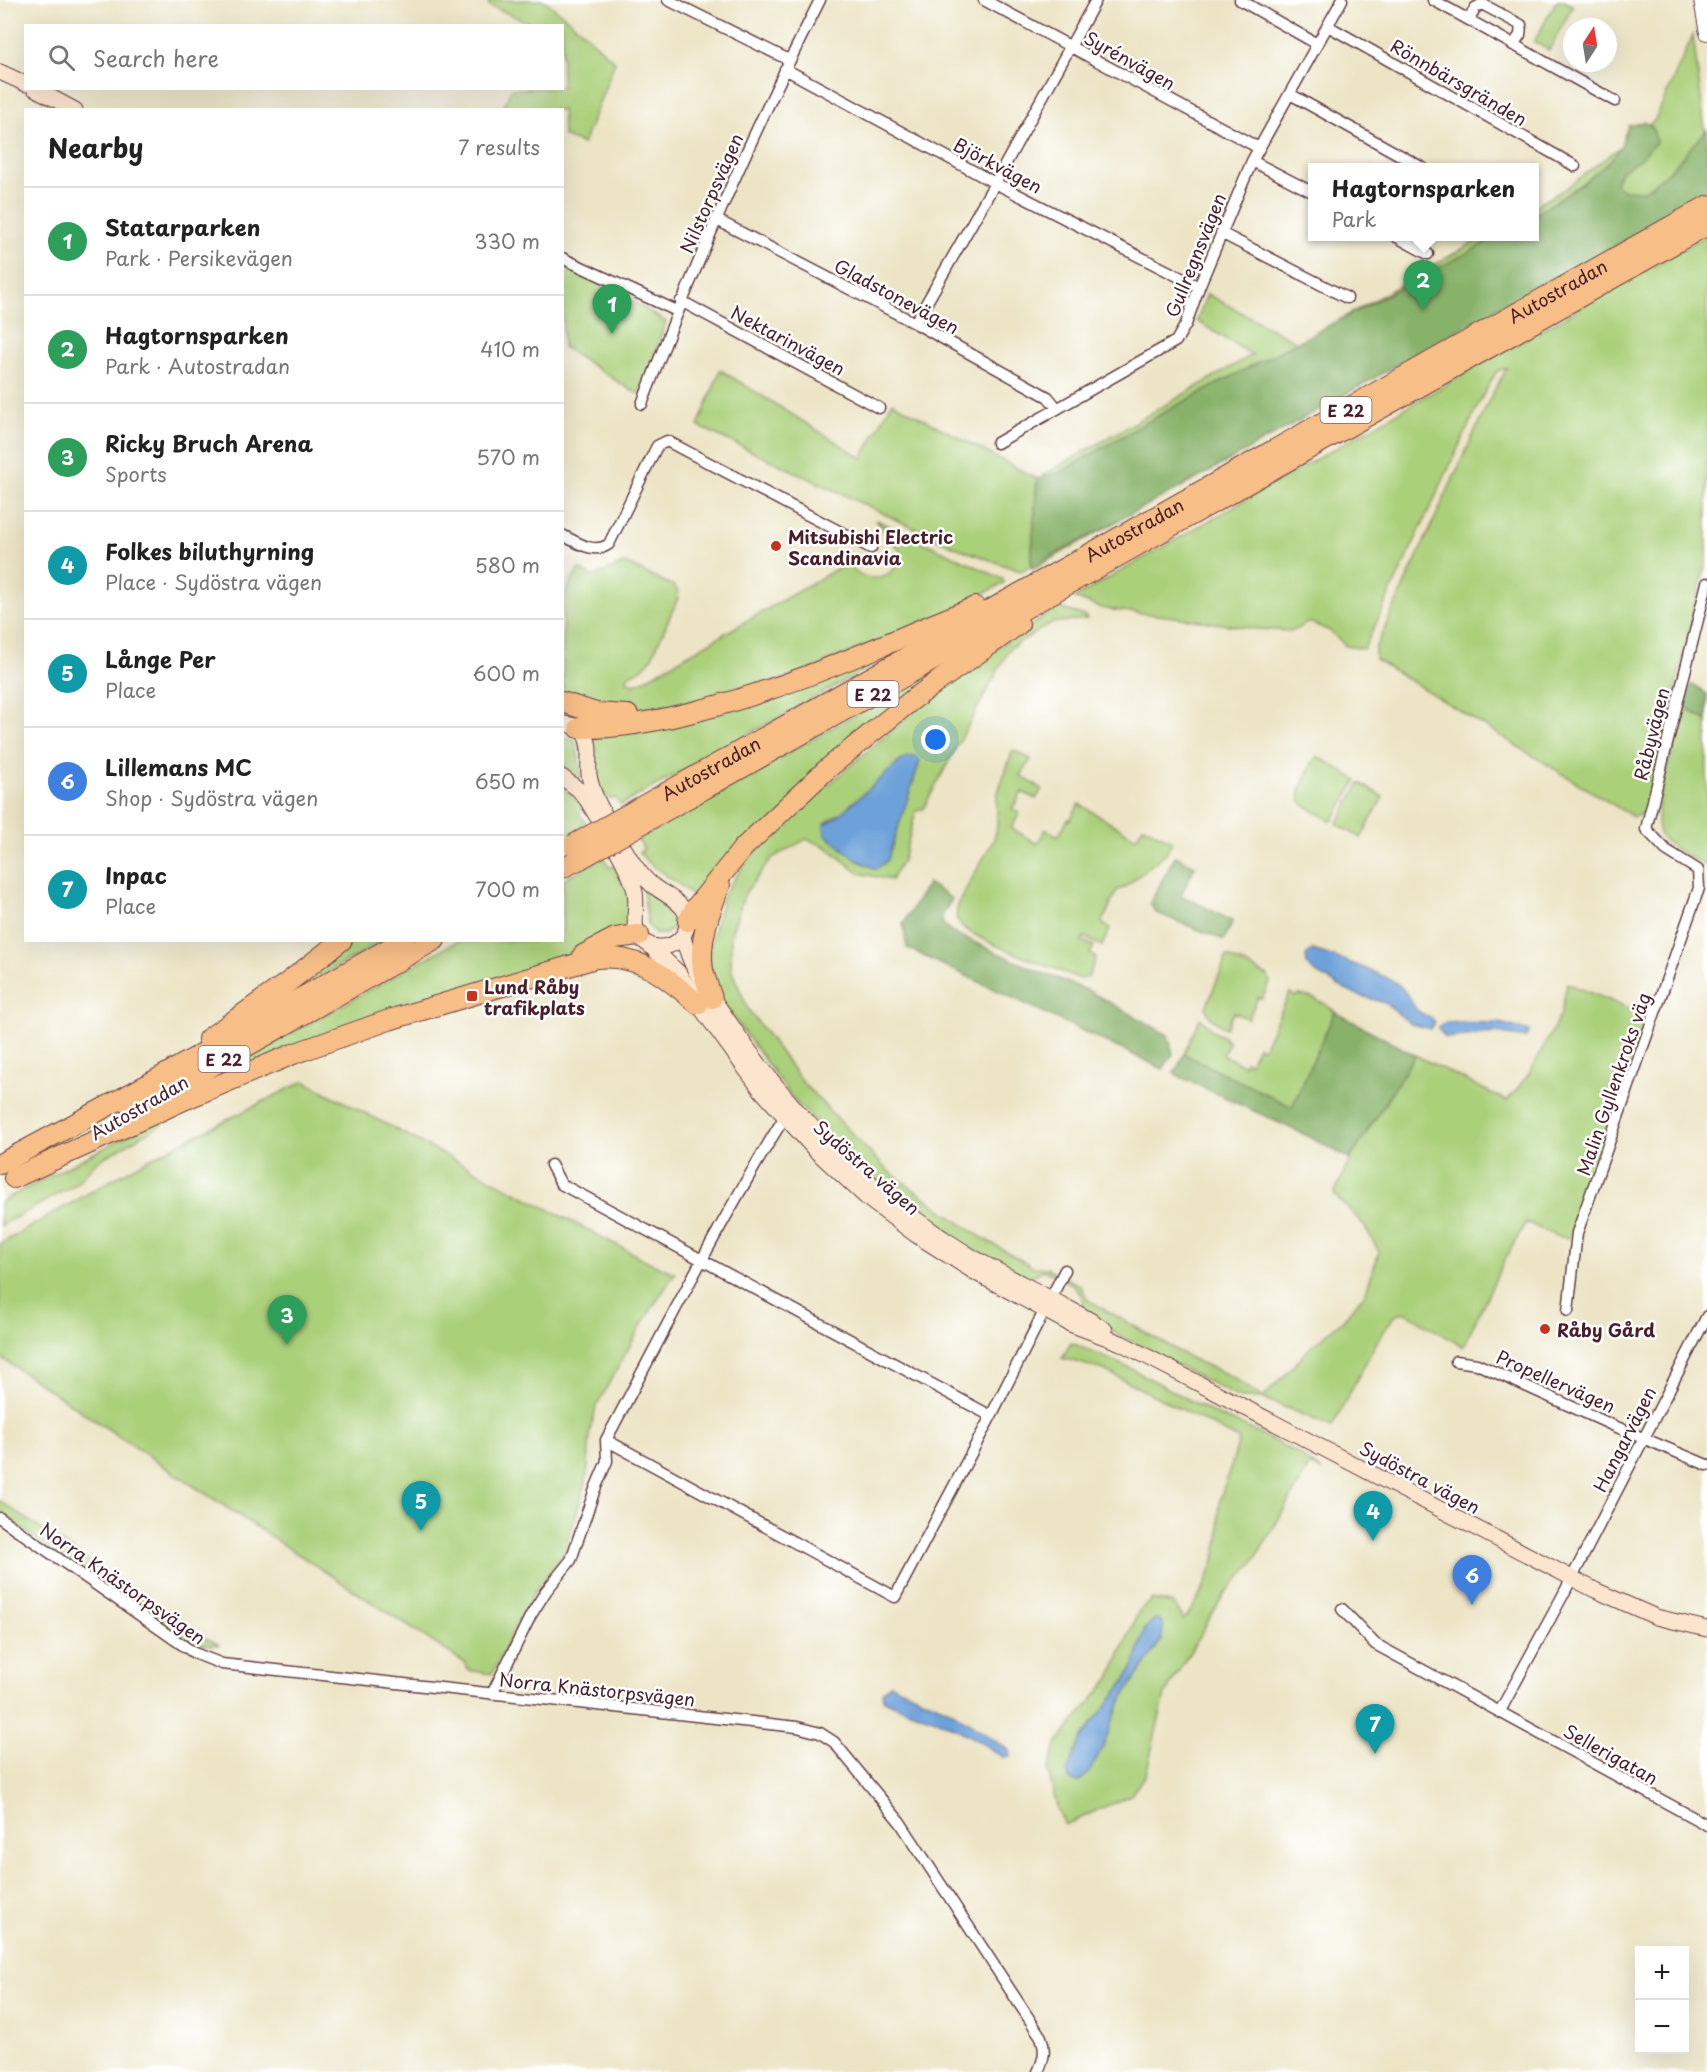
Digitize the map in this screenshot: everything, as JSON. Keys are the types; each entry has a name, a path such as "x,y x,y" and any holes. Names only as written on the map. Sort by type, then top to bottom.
{"highway":[{"name":"Autostradan","path":"643,815 1050,576 1707,207"},
{"name":"Autostradan","path":"564,865 572,852 1099,566 1707,225"},
{"path":"685,928 727,866 761,829 827,768 881,724 1099,566"},
{"path":"567,724 618,726 685,714 781,687 1050,576"},
{"path":"564,703 582,710 609,714 652,716 685,714"},
{"path":"705,1001 702,947 708,919 727,866"},
{"path":"557,969 615,938 644,940"},
{"path":"143,1087 287,983 339,942"},
{"name":"Autostradan","path":"5,1176 143,1087 400,942"},
{"name":"Autostradan","path":"5,1176 431,942"},
{"path":"5,1176 293,1054 389,1020 596,958 629,960 650,968 705,1001"}],"main road":[{"path":"0,72 24,83"},
{"path":"38,90 71,108"},
{"path":"564,779 579,790 587,800 629,874 637,898 636,922 644,940 658,947 676,942 685,928 682,907 646,879 624,849 592,786 588,770 588,741 567,724"},
{"name":"Sydöstra vägen","path":"685,928 690,963 705,1001 761,1090 784,1118 843,1177 892,1218 943,1253 1048,1305"},
{"name":"Sydöstra vägen","path":"644,940 705,1001 800,1117 852,1167 938,1235 1048,1305 1070,1324 1121,1343 1571,1578 1646,1613 1672,1622 1707,1629"}],"street":[{"name":"Björkvägen","path":"668,0 787,64 996,183 1199,287"},
{"name":"Nilstorpsvägen","path":"642,404 679,306 787,64 820,0"},
{"name":"Syrénvägen","path":"984,0 1259,148"},
{"path":"915,323 996,183 1096,0"},
{"path":"1240,0 1317,44"},
{"name":"Gullregnsvägen","path":"997,442 1176,341 1186,324 1252,160 1341,0"},
{"path":"1432,0 1615,101"},
{"path":"1701,0 1707,33"},
{"path":"1468,20 1475,8 1482,4 1521,25 1522,31 1513,45"},
{"name":"Rönnbärsgränden","path":"1328,26 1575,166"},
{"path":"1290,94 1414,163"},
{"path":"1252,160 1308,190"},
{"name":"Gladstonevägen","path":"717,220 915,323 1048,397 1057,408"},
{"path":"1221,233 1347,298"},
{"path":"1403,241 1428,254"},
{"name":"Nektarinvägen","path":"564,259 679,306 879,408"},
{"path":"564,537 593,548 609,544 657,446 667,441 871,548"},
{"name":"Råbyvägen","path":"1698,870 1666,850 1646,829 1707,583"},
{"name":"Malin Gyllenkroks väg","path":"1568,1311 1577,1233 1699,888 1698,870"},
{"path":"492,1694 536,1607 571,1560 607,1461 606,1440 742,1186 784,1118"},
{"path":"551,1166 561,1184 991,1416"},
{"path":"606,1440 896,1597 1065,1270"},
{"name":"Hangarvägen","path":"1571,1578 1707,1316"},
{"name":"Propellervägen","path":"1456,1361 1477,1364 1707,1465"},
{"name":"Norra Knästorpsvägen","path":"0,1518 194,1653 212,1661 233,1666 797,1727 827,1736 846,1755 900,1822 1041,2037 1045,2046 1038,2072"},
{"path":"1500,1711 1571,1578"},
{"name":"Sellerigatan","path":"1342,1609 1375,1644 1707,1825"}],"green space":[{"path":"491,0 544,0 579,28 615,62 583,144 564,136 564,108 503,108 511,90 564,90 564,24 533,24 488,5"},
{"path":"1557,0 1563,0 1573,6 1566,18 1563,18 1563,24 1549,50 1534,42"},
{"path":"1693,35 1707,148 1707,186 1033,569 1044,475 1252,355 1197,321 1207,294 1297,342 1289,346 1291,348 1476,241 1539,241 1539,204 1565,189 1655,120"},
{"path":"1644,122 1653,128 1656,142 1639,160 1621,171 1615,183 1624,190 1644,191 1670,170 1707,130 1707,195 1494,310 1198,478 1031,567 1037,479 1059,473 1170,409 1489,241 1539,241 1539,212 1579,186 1611,160 1619,149 1628,126"},
{"path":"1707,235 1707,558 1645,813 1633,817 1375,659 1375,649 1492,394 1507,368 1497,371 1481,399 1364,649 1346,646 1330,631 1309,622 1293,631 1256,629 1105,609 1074,598"},
{"path":"564,266 602,282 666,322 640,393 634,392 564,348"},
{"path":"720,371 862,458 892,402 1037,479 1031,567 1020,571 950,545 698,426"},
{"path":"876,520 1003,579 1004,583 951,610 797,675 703,699 662,707 620,709 584,704 564,694 564,600 567,589 579,569 593,577 625,563 674,586 678,592 678,598 651,659 643,668 628,676 627,681 633,684 641,682 847,563 865,576 872,578 886,575 896,566 901,552"},
{"path":"1060,606 1085,616 1087,619 1051,623 1010,648 923,809 916,811 903,860 891,880 859,873 825,846 806,839 772,858 745,893 731,934 731,969 748,1009 803,1083 887,1170 974,1233 1033,1267 1047,1268 1080,1285 1088,1300 1192,1359 1233,1377 1263,1398 1240,1398 1115,1333 1081,1312 1082,1297 1074,1285 1043,1270 1028,1279 1014,1274 941,1231 867,1174 794,1100 725,1006 713,983 708,953 723,895 748,859 821,791 918,708 990,652","holes":["920,761 887,860 876,869 857,860 825,834 824,824"]},
{"path":"918,640 621,805 615,798 610,799 598,790 596,748 592,735"},
{"path":"940,666 941,670 694,898 639,852 644,849 638,839"},
{"path":"1691,684 1707,694 1707,721 1685,707"},
{"path":"1685,707 1707,721 1707,867 1680,852 1662,838 1657,822 1661,790"},
{"path":"564,737 574,740 577,747 582,780 580,782 564,766"},
{"path":"1013,750 1031,759 1021,776 1042,789 1036,799 1022,792 1012,809 1020,813 1011,828 1037,844 1046,829 1058,836 1079,804 1136,838 1143,826 1172,841 1167,852 1124,888 1117,890 1102,923 1110,929 1102,946 1084,937 1082,941 1094,946 1090,954 1096,957 1088,977 1081,979 998,946 968,931 957,919 959,902 994,839 997,827 997,795"},
{"path":"1317,756 1357,780 1332,821 1302,803 1299,796 1302,784"},
{"path":"1360,783 1383,797 1361,838 1337,824"},
{"path":"564,788 585,806 579,814 586,823 564,838"},
{"path":"1175,856 1195,866 1181,895 1233,921 1224,940 1156,913 1150,903"},
{"path":"603,857 610,868 614,866 621,883 629,887 630,928 553,962 223,1074 222,1072 455,942 564,942 564,879"},
{"path":"928,883 952,899 942,915 942,923 952,932 1035,970 1087,990 1168,1035 1173,1054 1163,1069 907,948 903,924"},
{"path":"645,889 674,916 674,927 666,934 656,934 648,925 643,890"},
{"path":"352,942 382,942 263,1007"},
{"path":"1227,956 1268,976 1270,982 1262,999 1258,997 1248,1019 1234,1012 1226,1028 1213,1020 1206,1007"},
{"path":"1567,983 1648,1016 1569,1238 1556,1236 1526,1222 1501,1267 1463,1347 1405,1312 1394,1316 1375,1345 1332,1427 1263,1398 1311,1347 1343,1320 1366,1292 1379,1252 1364,1225 1334,1194 1350,1159 1415,1055 1507,1101 1529,1074 1561,1014"},
{"path":"1290,993 1296,997 1299,995 1314,999 1335,1012 1292,1107 1184,1054 1200,1018 1214,1032 1225,1037 1224,1039 1229,1042 1223,1055 1243,1065 1245,1061 1250,1063 1258,1046 1263,1048"},
{"path":"1335,1012 1415,1055 1350,1159 1310,1137 1174,1074 1184,1054 1292,1107"},
{"path":"304,1081 649,1262 675,1273 645,1319 596,1407 590,1431 585,1486 565,1550 538,1586 492,1674 468,1670 465,1663 0,1357 0,1244 145,1161"},
{"path":"192,1102 173,1118 96,1162 75,1185 0,1226 0,1202"},
{"path":"1071,1343 1134,1370 1217,1415 1295,1452 1322,1471 1310,1465 1253,1563 1223,1596 1165,1694 1146,1774 1131,1795 1065,1825 1058,1810 1048,1771 1057,1743 1110,1678 1139,1611 1152,1599 1174,1604 1183,1620 1195,1604 1211,1570 1217,1548 1220,1502 1239,1439 1104,1370 1062,1358","holes":["1145,1629 1162,1639 1127,1691 1110,1726 1083,1736 1125,1681 1135,1663"]},
{"path":"0,1501 201,1636 220,1645 188,1645 0,1514"}],"water":[{"path":"916,756 920,761 887,861 876,869 857,860 825,834 824,824 833,820 904,758"},
{"path":"1312,950 1358,966 1394,982 1405,991 1416,1009 1435,1022 1430,1029 1411,1024 1385,1003 1352,993 1314,972 1307,965 1306,955"},
{"path":"1446,1022 1499,1023 1530,1031 1526,1038 1495,1033 1446,1038 1437,1028"},
{"path":"1154,1619 1160,1620 1163,1626 1162,1639 1116,1711 1104,1745 1088,1774 1078,1782 1070,1780 1067,1772 1075,1751 1083,1736 1125,1681 1135,1663 1145,1629"},
{"path":"890,1684 950,1710 1009,1750 1010,1756 1004,1758 955,1728 898,1707 883,1699 882,1692"}],"place":[{"name":"Hagtornsparken","path":"1423,310"},
{"name":"Statarparken","path":"612,334"},
{"name":"Mitsubishi Electric Scandinavia","path":"776,546"},
{"name":"Lund Råby trafikplats","path":"472,996"},
{"name":"Råby Gård","path":"1545,1329"},
{"name":"Ricky Bruch Arena","path":"287,1345"},
{"name":"Långe Per","path":"421,1531"},
{"name":"Folkes biluthyrning","path":"1373,1541"},
{"name":"Lillemans MC","path":"1472,1605"},
{"name":"Inpac","path":"1375,1754"}]}
